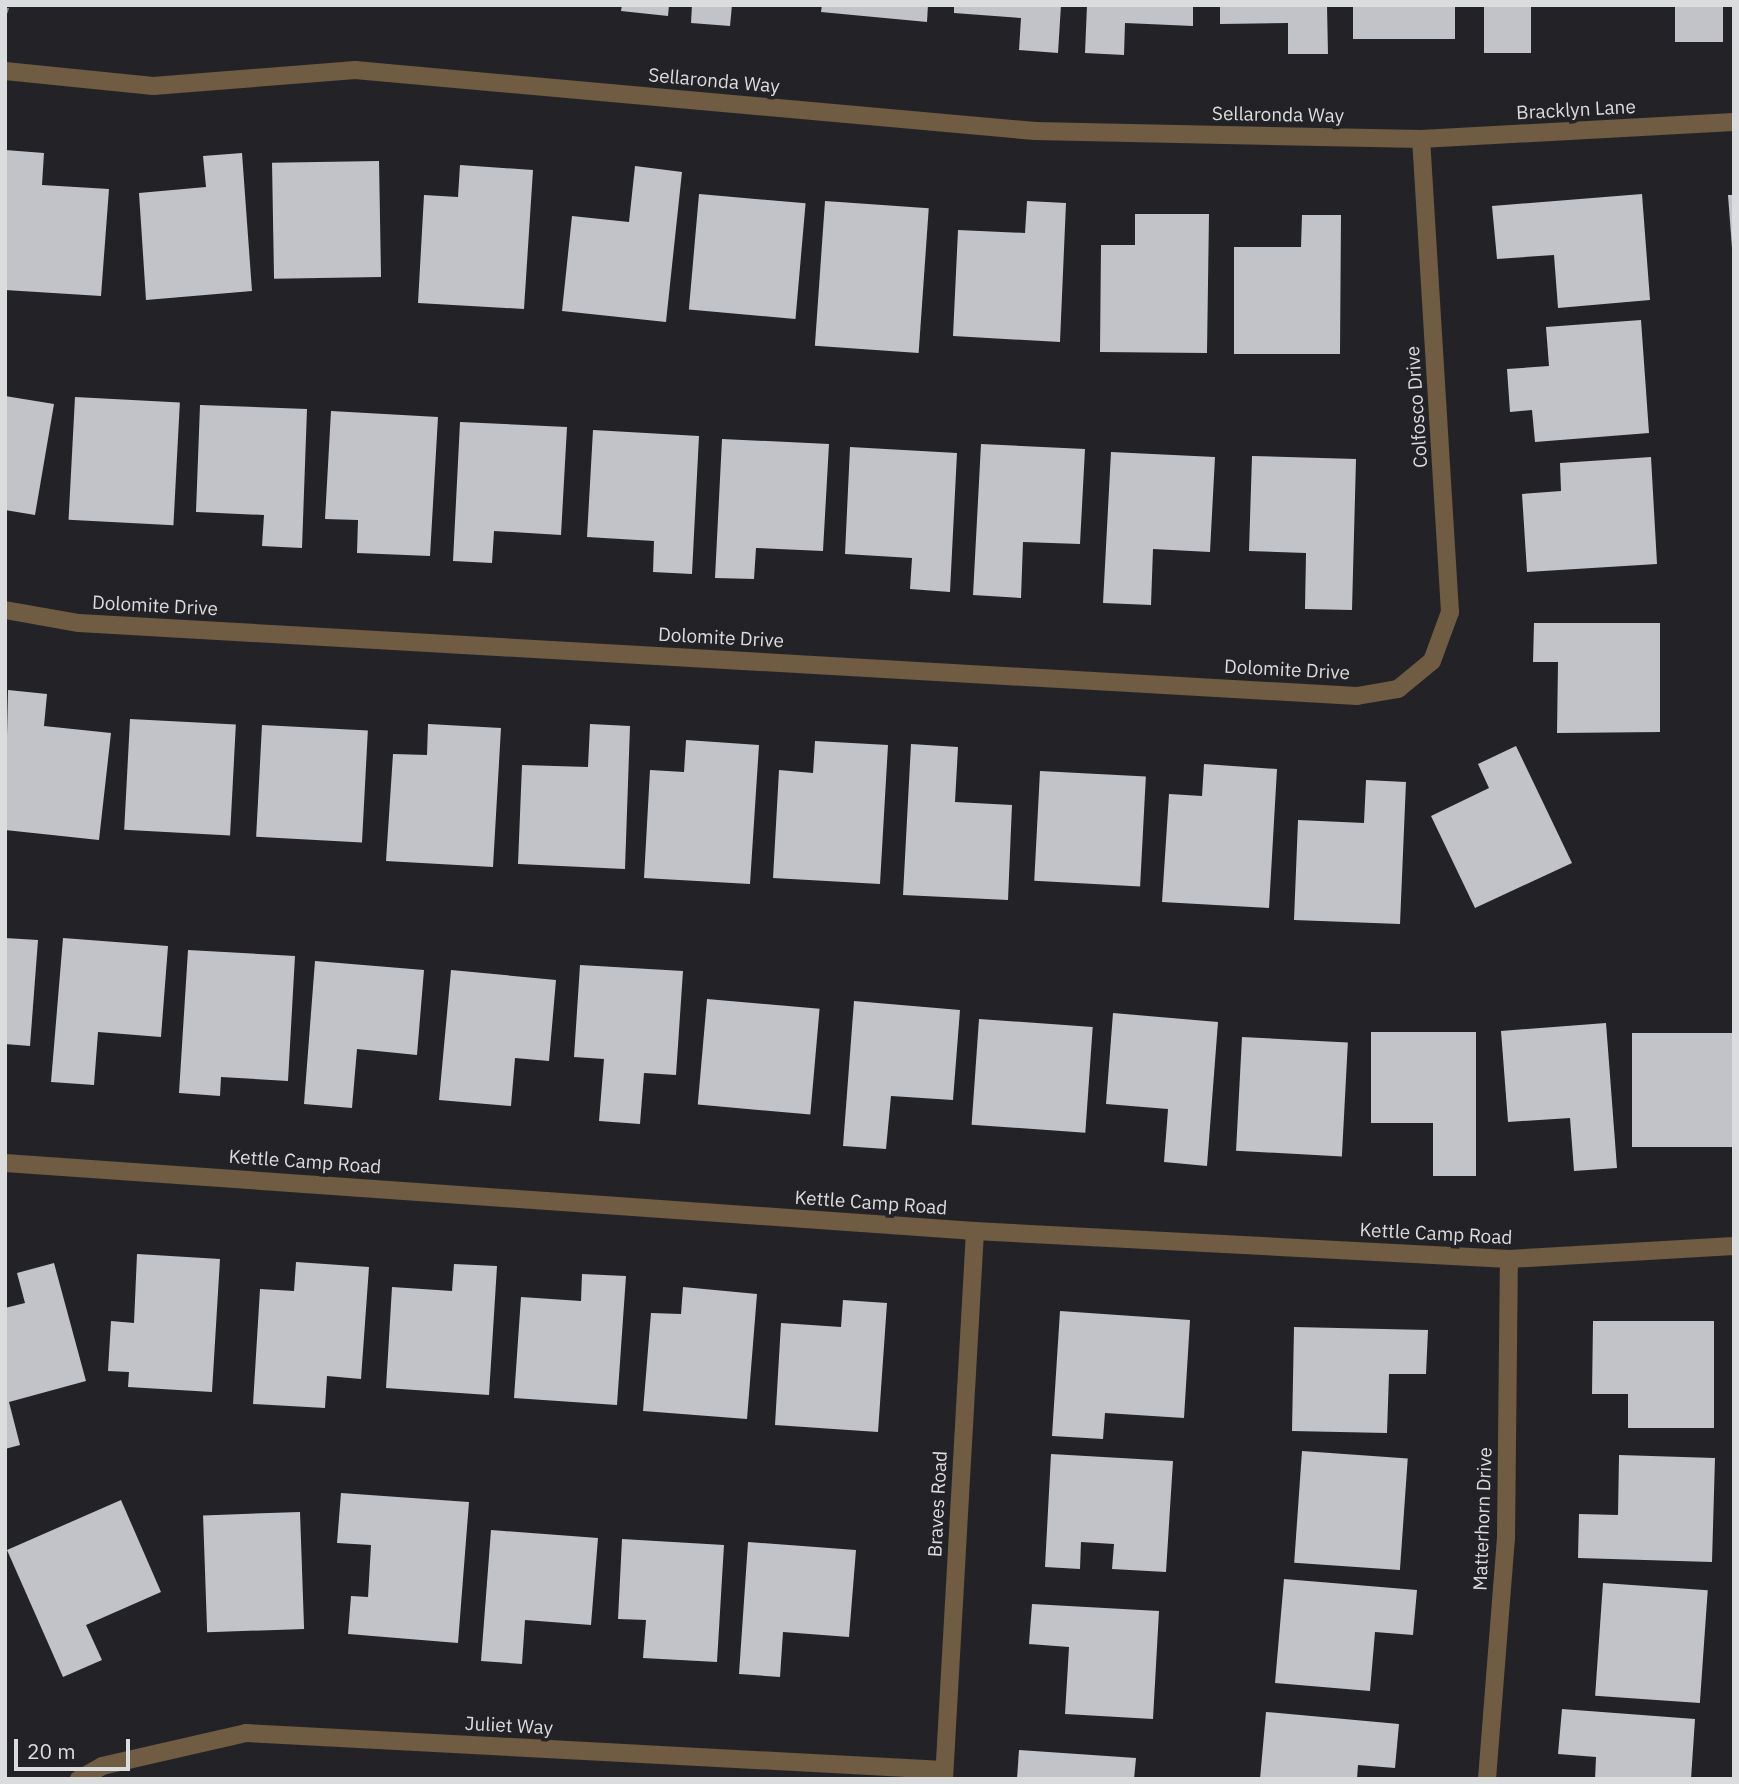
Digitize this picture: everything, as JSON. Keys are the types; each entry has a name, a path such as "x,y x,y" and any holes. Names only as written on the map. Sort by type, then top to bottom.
{"street":[{"name":"Sellaronda Way","path":"5,71 153,86 355,70 1035,131 1421,139"},
{"name":"Bracklyn Lane","path":"1421,139 1734,122"},
{"name":"Colfosco Drive","path":"1421,139 1450,612 1441,649 1428,666"},
{"name":"Dolomite Drive","path":"5,610 79,623 1357,696 1398,689 1428,666"},
{"name":"Kettle Camp Road","path":"5,1163 975,1231 1508,1259 1734,1246"},
{"name":"Braves Road","path":"944,1774 975,1231"},
{"name":"Matterhorn Drive","path":"1487,1779 1507,1538 1508,1259"},
{"name":"Juliet Way","path":"79,1779 102,1766 246,1733 944,1774"}],"path":[{"path":"5,12 7,5"}],"building":[{"path":"622,5 669,5 668,16 621,11"},
{"path":"692,5 732,5 730,26 691,23"},
{"path":"822,5 928,5 927,22 821,12"},
{"path":"954,5 1061,5 1058,53 1019,50 1021,18 954,13"},
{"path":"1087,5 1193,5 1193,26 1125,23 1124,55 1085,53"},
{"path":"1220,5 1327,5 1328,54 1288,54 1288,23 1220,24"},
{"path":"1353,5 1455,5 1455,39 1353,39"},
{"path":"1484,5 1531,5 1531,53 1484,53"},
{"path":"1675,5 1723,5 1723,42 1675,42"},
{"path":"5,150 44,153 42,185 109,189 101,296 5,290"},
{"path":"242,153 252,291 146,300 139,193 206,187 203,156"},
{"path":"379,161 381,277 274,279 272,163"},
{"path":"460,165 533,170 524,309 418,303 424,195 458,197"},
{"path":"635,166 682,172 666,322 562,311 572,216 629,222"},
{"path":"699,194 806,203 795,319 689,310"},
{"path":"1642,194 1650,300 1558,308 1554,255 1497,259 1492,206"},
{"path":"1728,195 1734,195 1734,248 1732,248"},
{"path":"825,201 929,208 919,353 815,346"},
{"path":"1027,201 1066,203 1060,342 953,336 958,230 1025,233"},
{"path":"1135,214 1209,214 1207,353 1100,352 1101,245 1135,245"},
{"path":"1302,215 1341,215 1340,354 1234,354 1234,247 1301,247"},
{"path":"1641,320 1649,433 1535,442 1532,410 1510,412 1507,369 1549,366 1546,327"},
{"path":"5,396 54,404 35,515 5,510"},
{"path":"75,397 180,402 173,525 69,520"},
{"path":"200,405 307,409 302,548 262,546 264,515 196,512"},
{"path":"331,411 438,417 430,556 357,553 358,520 325,519"},
{"path":"460,422 567,427 561,535 494,531 492,563 453,561"},
{"path":"593,430 699,436 692,574 653,572 654,541 587,537"},
{"path":"722,439 829,444 823,551 756,548 754,579 715,578"},
{"path":"981,444 1085,449 1080,544 1023,542 1021,598 973,595"},
{"path":"850,447 957,453 950,592 910,589 912,558 845,554"},
{"path":"1111,452 1215,457 1210,552 1153,549 1151,605 1103,603"},
{"path":"1252,456 1356,459 1352,610 1305,609 1306,553 1249,551"},
{"path":"1651,457 1657,564 1527,572 1522,494 1561,491 1560,463"},
{"path":"1534,623 1660,623 1660,732 1557,733 1558,662 1533,662"},
{"path":"8,690 47,694 44,726 111,733 99,840 5,830"},
{"path":"130,719 236,725 230,835 124,830"},
{"path":"428,724 501,728 493,867 386,861 393,754 427,755"},
{"path":"590,724 630,726 625,869 518,864 522,765 588,767"},
{"path":"262,725 368,731 362,842 256,837"},
{"path":"686,740 759,745 750,884 644,878 650,770 684,772"},
{"path":"815,741 888,745 880,884 773,878 779,770 813,773"},
{"path":"911,744 958,747 955,802 1012,805 1008,900 903,895"},
{"path":"1516,746 1572,863 1475,908 1431,816 1489,788 1478,764"},
{"path":"1204,764 1277,769 1269,908 1162,902 1169,794 1202,796"},
{"path":"1040,771 1146,777 1140,886 1034,881"},
{"path":"1366,780 1406,782 1400,924 1294,920 1298,820 1364,823"},
{"path":"5,938 38,940 30,1046 5,1044"},
{"path":"63,938 168,946 161,1037 98,1032 94,1085 51,1082"},
{"path":"188,950 295,956 288,1081 221,1077 220,1096 179,1093"},
{"path":"315,961 424,970 417,1055 357,1049 352,1108 304,1104"},
{"path":"580,965 683,971 676,1075 644,1073 640,1124 599,1121 604,1059 574,1057"},
{"path":"451,970 556,980 549,1061 515,1058 511,1106 439,1100"},
{"path":"707,999 820,1009 810,1114 698,1105"},
{"path":"854,1001 960,1010 953,1100 891,1096 886,1149 843,1146"},
{"path":"1113,1013 1218,1022 1207,1166 1164,1162 1168,1109 1106,1104"},
{"path":"979,1019 1093,1027 1085,1133 972,1125"},
{"path":"1606,1023 1617,1168 1574,1171 1570,1118 1508,1122 1501,1031"},
{"path":"1371,1032 1476,1032 1476,1176 1433,1176 1433,1123 1371,1123"},
{"path":"1632,1033 1734,1033 1734,1147 1632,1147"},
{"path":"1242,1037 1348,1043 1342,1156 1236,1151"},
{"path":"137,1254 220,1259 212,1392 128,1387 129,1372 108,1371 111,1321 134,1323"},
{"path":"296,1262 369,1267 361,1379 327,1376 325,1408 253,1404 260,1289 294,1291"},
{"path":"54,1263 86,1381 9,1402 20,1445 5,1449 5,1308 25,1303 17,1273"},
{"path":"454,1264 497,1266 489,1395 386,1388 392,1287 452,1291"},
{"path":"582,1274 626,1276 617,1405 514,1398 521,1297 581,1301"},
{"path":"683,1287 757,1294 747,1419 643,1411 651,1313 681,1314"},
{"path":"843,1300 887,1303 878,1432 775,1425 781,1323 841,1327"},
{"path":"1060,1311 1190,1320 1184,1418 1105,1413 1103,1439 1052,1436"},
{"path":"1593,1321 1714,1321 1714,1428 1628,1428 1628,1394 1592,1394"},
{"path":"1294,1327 1428,1330 1426,1374 1389,1374 1387,1433 1292,1431"},
{"path":"1302,1451 1408,1458 1400,1570 1294,1563"},
{"path":"1051,1454 1173,1461 1166,1572 1112,1569 1114,1544 1081,1542 1080,1569 1045,1567"},
{"path":"1619,1455 1715,1458 1712,1562 1578,1558 1579,1514 1618,1515"},
{"path":"341,1493 469,1502 458,1643 348,1634 351,1596 368,1597 371,1545 337,1543"},
{"path":"121,1500 161,1592 86,1625 102,1660 63,1677 7,1550"},
{"path":"300,1512 304,1629 207,1632 203,1515"},
{"path":"491,1530 598,1538 591,1625 525,1620 522,1664 481,1661"},
{"path":"622,1539 724,1545 717,1662 643,1658 646,1620 618,1619"},
{"path":"748,1542 856,1550 849,1637 783,1632 780,1677 739,1674"},
{"path":"1284,1579 1417,1590 1413,1635 1375,1632 1370,1691 1275,1683"},
{"path":"1603,1583 1708,1590 1700,1703 1595,1696"},
{"path":"1032,1604 1159,1611 1153,1719 1065,1714 1069,1647 1029,1644"},
{"path":"1562,1709 1695,1719 1691,1779 1595,1779 1596,1757 1558,1754"},
{"path":"1266,1712 1399,1724 1395,1768 1358,1765 1357,1779 1260,1779"},
{"path":"1019,1750 1136,1758 1134,1779 1017,1779"}]}
